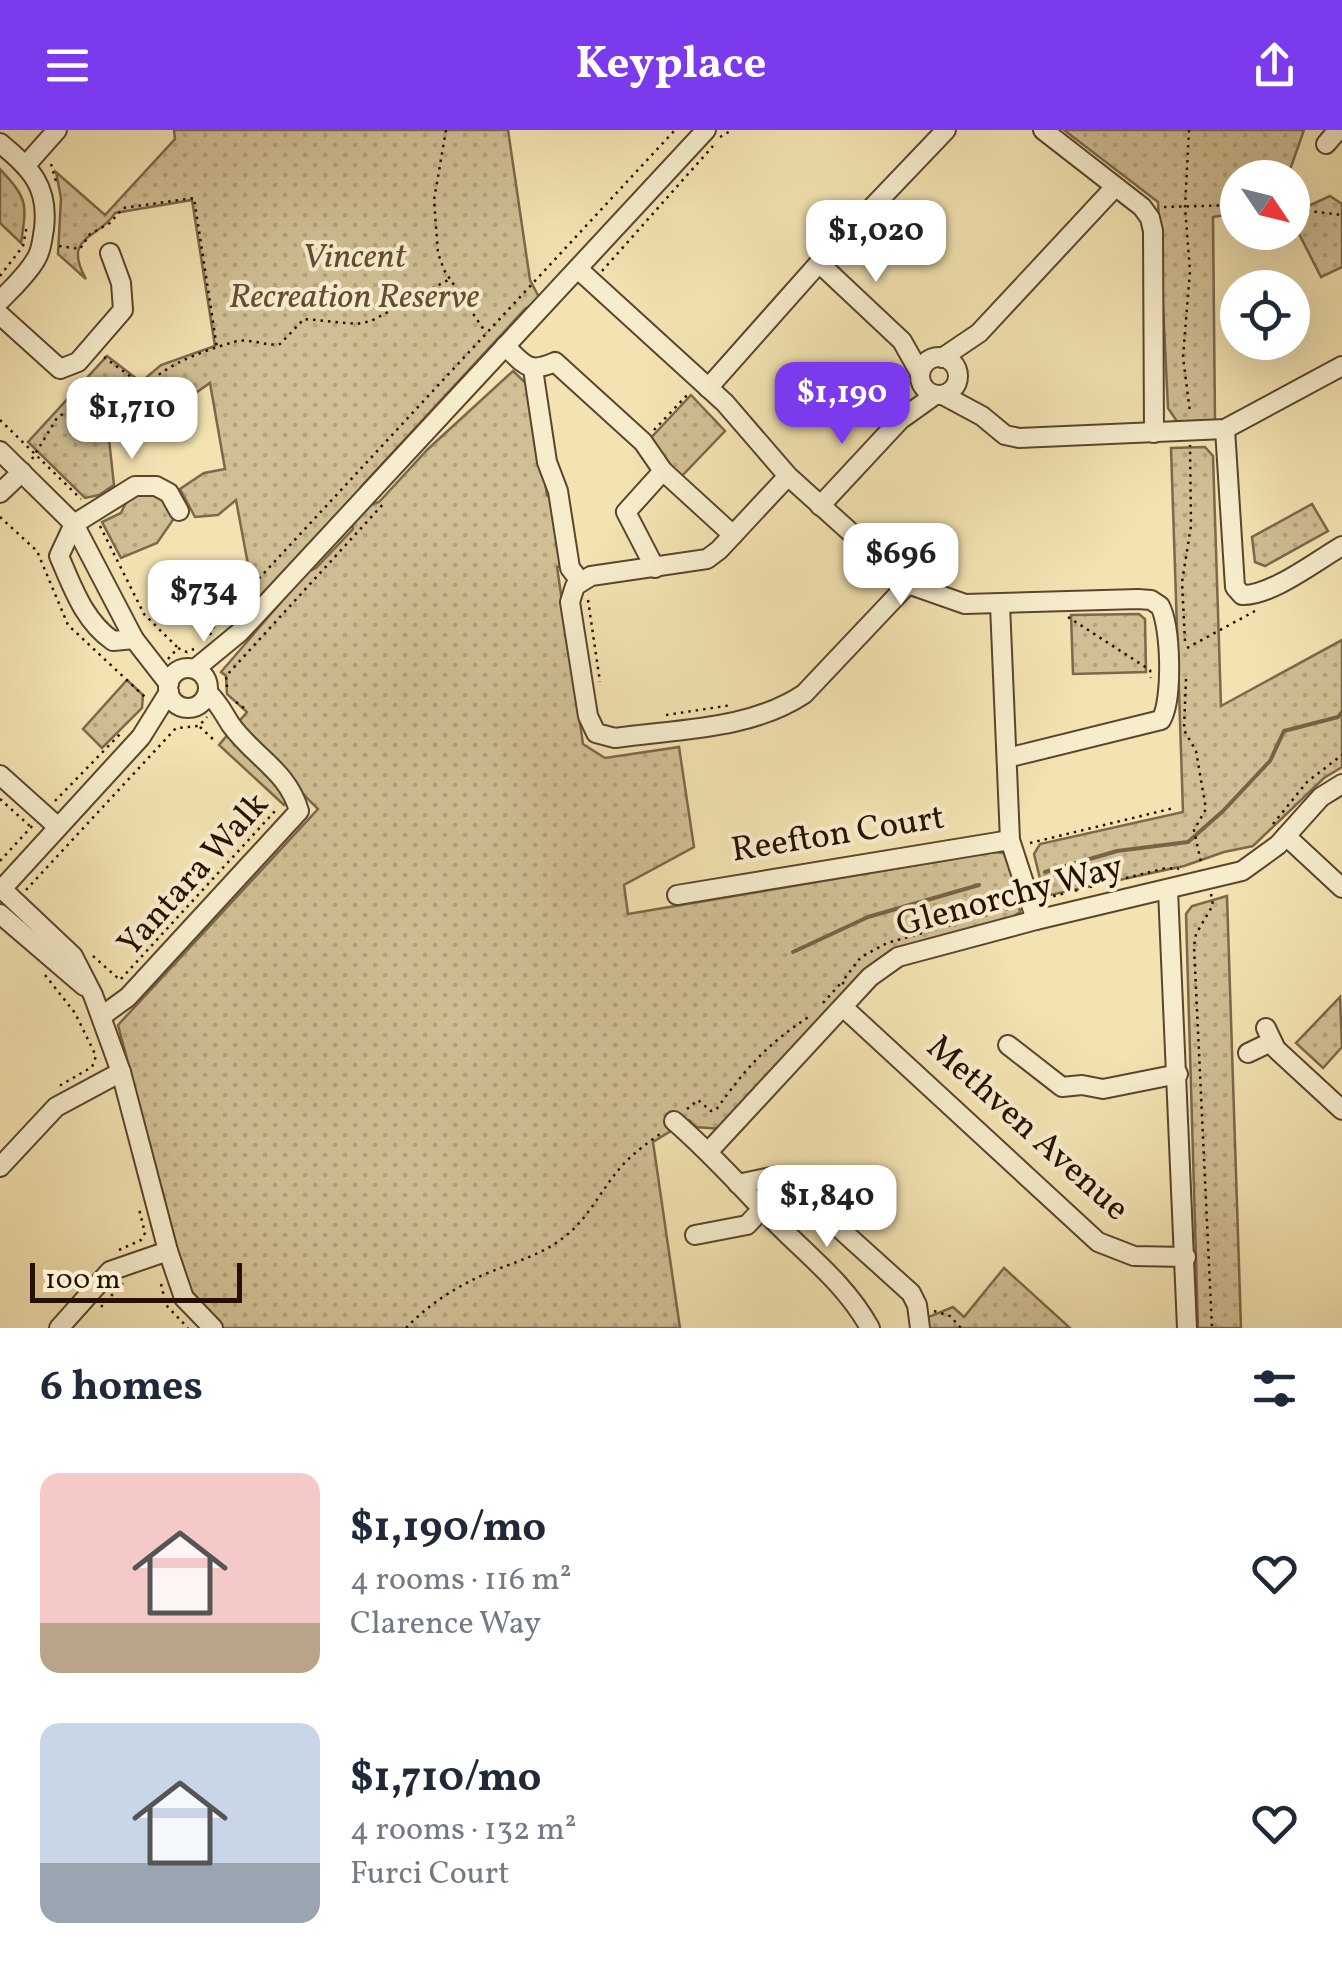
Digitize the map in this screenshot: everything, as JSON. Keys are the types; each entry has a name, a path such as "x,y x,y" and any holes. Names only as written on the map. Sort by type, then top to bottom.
{"street":[{"path":"26,165 57,130"},
{"path":"134,732 203,705 240,632 706,130"},
{"path":"699,390 946,130"},
{"path":"1042,130 1143,208 1153,231 1154,433"},
{"path":"0,143 26,165 45,199 42,242 34,263 0,301"},
{"path":"900,420 925,363 979,333 1115,187"},
{"path":"0,316 60,369 78,362 123,310 121,283 110,253"},
{"path":"819,264 902,341 953,363 982,416"},
{"path":"578,269 788,476 908,584 947,600 1000,605 1151,600 1164,614 1169,703 1161,720 1007,758"},
{"path":"820,506 900,420 953,390 979,333"},
{"path":"902,341 926,390 982,416 1005,435 1020,438 1226,429 1342,366"},
{"path":"505,346 533,369 547,462 558,492 570,568 586,587"},
{"path":"533,369 555,362 642,442 664,471 733,535"},
{"path":"1226,429 1235,587 1242,594 1254,595 1342,546"},
{"path":"0,450 74,524 134,639 169,688 174,702 203,705"},
{"path":"655,568 626,512 664,471"},
{"path":"0,493 22,472"},
{"path":"788,476 707,559 591,576 586,587 571,594 588,716 596,733 615,738 748,719 784,708 804,694 908,584"},
{"path":"179,511 169,494 156,486 135,486 74,524 59,556 94,628 113,641 134,639 203,675 203,705"},
{"path":"1000,605 1012,844 1036,920"},
{"path":"213,1328 184,1298 102,1016 73,956 6,894 169,688 182,665 240,632"},
{"name":"Yantara Walk","path":"102,1016 128,997 299,811 290,785 232,726 203,705"},
{"path":"0,775 37,821 58,827"},
{"name":"Glenorchy Way","path":"709,1151 847,994 898,957 1168,890 1203,873 1242,871 1257,864 1280,830 1342,784"},
{"path":"1280,830 1342,888"},
{"name":"Reefton Court","path":"677,895 1012,844"},
{"name":"Glenorchy Way","path":"1168,890 1187,1328"},
{"path":"0,914 89,989"},
{"name":"Methven Avenue","path":"847,994 1098,1242 1134,1256 1186,1257"},
{"path":"1248,1053 1268,1035 1342,1110"},
{"path":"1008,1045 1062,1087 1082,1085 1103,1090 1178,1074"},
{"path":"0,1168 56,1106 121,1072"},
{"path":"674,1121 709,1151 853,1297 870,1328"},
{"path":"738,1184 776,1176 790,1184 911,1293 920,1328"},
{"path":"695,1235 748,1225 762,1209"},
{"path":"59,1328 110,1271 168,1252"}],"path":[{"path":"446,130 434,208 438,253 450,280 486,334"},
{"path":"208,641 213,628 675,130"},
{"path":"598,287 602,270 711,152 715,140 732,130"},
{"path":"1186,654 1182,582 1192,516 1189,393 1183,357 1190,271 1185,207 1190,130"},
{"path":"58,246 80,249 90,234 110,224 123,208 194,198 218,349"},
{"path":"1143,208 1157,199 1162,207 1220,206"},
{"path":"1310,211 1342,215"},
{"path":"0,276 24,246 27,224"},
{"path":"22,472 66,410 74,406 100,411 114,409 129,402 176,364 245,340 280,344 304,319 356,324 371,321 450,280"},
{"path":"103,356 144,387"},
{"path":"642,442 699,390"},
{"path":"6,894 178,726 203,705 228,694 226,676 394,492"},
{"path":"0,517 37,551 68,625 144,693 145,706"},
{"path":"586,587 602,696"},
{"path":"1054,602 1063,614 1150,670 1151,678 1168,677"},
{"path":"182,665 178,648 188,652 195,648"},
{"path":"1186,670 1184,730 1196,751 1206,809 1194,830 1214,904 1196,934 1194,946 1212,1328"},
{"path":"652,717 746,703"},
{"path":"203,705 216,742"},
{"path":"0,861 37,821 134,732"},
{"path":"1280,830 1307,782 1342,755"},
{"path":"0,798 37,821"},
{"path":"1012,844 1174,808"},
{"path":"87,951 120,980 276,810"},
{"path":"822,1003 847,994 861,957 887,943 1030,901 1166,868 1184,869"},
{"path":"41,970 74,1013 96,1056 92,1067 48,1092"},
{"path":"406,1328 451,1292 485,1274 526,1261 568,1234 592,1209 618,1170 698,1100 711,1111 716,1110 746,1067 773,1040 812,1014"},
{"path":"108,1254 142,1240 145,1233 136,1196"},
{"path":"159,1276 166,1305 188,1328"},
{"path":"93,1316 126,1280"},
{"path":"917,1305 950,1316 961,1328"}],"green space":[{"name":"Vincent Recreation Reserve","path":"174,130 508,130 530,280 540,299 525,309 361,487 359,494 258,606 236,500 218,515 195,517 180,489 204,473 225,469 210,383 174,408 134,404 106,412 114,485 99,495 85,498 28,442 107,356 141,382 161,365 215,346 192,200 115,213 80,246 79,265 86,279 58,254 61,198 56,172 105,215 175,139"},
{"path":"1064,130 1304,130 1293,160 1220,160 1220,216 1213,217 1215,422 1178,423 1168,408 1158,202"},
{"path":"0,169 23,202 21,243 0,223"},
{"path":"1330,196 1342,204 1342,267 1321,277 1307,250 1310,205"},
{"path":"513,371 531,388 547,495 554,502 564,566 557,567 583,744 605,758 679,747 694,847 624,885 628,914 994,852 1004,853 1010,862 1020,912 1007,921 892,952 721,1129 696,1127 689,1120 653,1142 680,1328 223,1328 187,1286 118,1025 318,809 299,790 284,805 219,745 247,712 227,694 226,676 221,672 307,572 316,568 353,529 352,523 368,506 379,502 428,449"},
{"path":"691,395 725,431 680,478 648,441"},
{"path":"1205,447 1213,456 1221,706 1342,640 1342,767 1324,778 1253,846 1184,866 1050,895 1043,891 1034,854 1040,844 1183,812 1171,448"},
{"path":"143,490 165,496 175,517 157,543 121,558 102,522 121,513 128,498"},
{"path":"1312,504 1328,531 1265,566 1255,562 1252,537"},
{"path":"1139,614 1145,619 1146,672 1073,674 1071,615"},
{"path":"127,680 143,695 142,708 102,748 83,729"},
{"path":"1227,896 1241,1328 1198,1328 1186,914 1192,906"},
{"path":"1340,997 1342,1047 1323,1068 1296,1043"},
{"path":"1004,1268 1070,1328 926,1328 926,1318 953,1307 964,1317"}],"waterway":[{"path":"1045,872 1117,851 1188,842 1270,761 1284,731 1338,717 1342,712"},
{"path":"793,952 868,917 979,885"}]}
